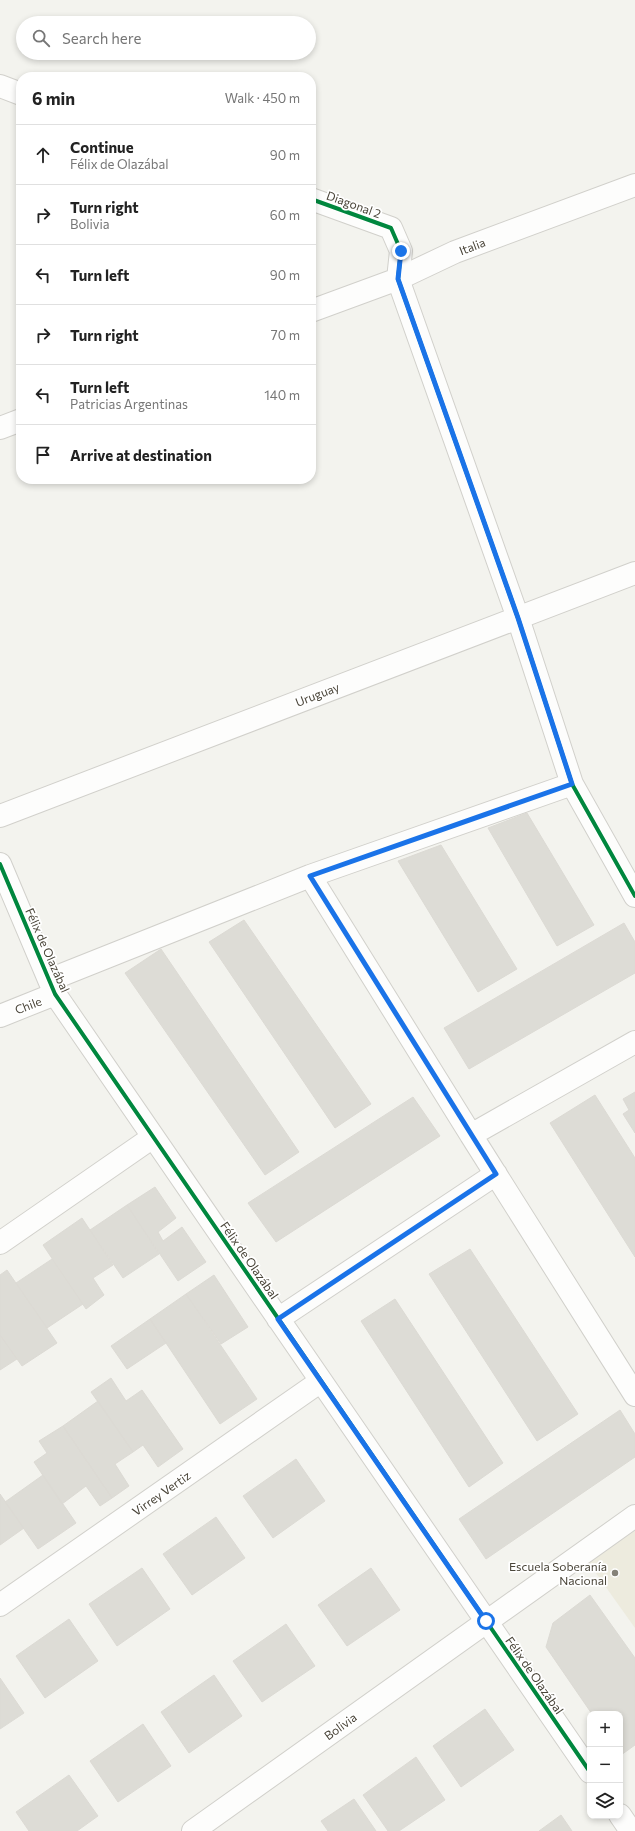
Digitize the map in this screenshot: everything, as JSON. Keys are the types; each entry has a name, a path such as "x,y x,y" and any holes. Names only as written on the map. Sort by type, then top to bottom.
{"street":[{"path":"0,86 16,92"},
{"name":"Italia","path":"316,309 398,279 455,252 635,185"},
{"name":"Diagonal 2","path":"316,201 391,228 401,251 398,279"},
{"path":"398,279 518,618 572,784 635,896"},
{"path":"0,428 16,422"},
{"name":"Uruguay","path":"0,816 635,573"},
{"name":"Chile","path":"0,1016 52,987 310,876 572,784"},
{"name":"Félix de Olazábal","path":"0,864 52,987 153,1137 587,1768"},
{"path":"310,876 470,1135 635,1395"},
{"path":"470,1135 635,1042"},
{"path":"0,1243 153,1137"},
{"path":"278,1319 496,1174"},
{"name":"Virrey Vertiz","path":"0,1605 321,1381"},
{"name":"Bolivia","path":"193,1831 635,1516"},
{"path":"623,1819 631,1831"}],"shaded area":[{"name":"Escuela Soberanía Nacional","path":"635,1531 635,1628 588,1562"}],"building":[{"path":"527,813 594,925 557,946 488,828"},
{"path":"441,845 517,969 478,992 398,861"},
{"path":"244,920 371,1104 335,1128 209,942"},
{"path":"624,923 635,942 635,973 469,1069 444,1028"},
{"path":"161,949 299,1152 265,1175 125,973"},
{"path":"635,1092 635,1133 623,1114 629,1110 623,1099"},
{"path":"595,1095 635,1158 635,1257 550,1123"},
{"path":"413,1097 440,1136 276,1242 248,1203"},
{"path":"155,1187 176,1218 158,1232 163,1241 182,1227 206,1262 178,1281 127,1205"},
{"path":"127,1205 159,1254 123,1278 90,1230"},
{"path":"82,1218 113,1265 93,1278 104,1295 86,1309 43,1245"},
{"path":"470,1249 578,1414 537,1441 429,1274"},
{"path":"52,1259 83,1304 47,1328 16,1283"},
{"path":"7,1270 57,1343 22,1366 0,1335 0,1275"},
{"path":"214,1275 248,1327 221,1344 186,1294"},
{"path":"186,1294 257,1399 220,1424 150,1319"},
{"path":"395,1299 503,1463 469,1487 361,1321"},
{"path":"150,1319 166,1343 127,1369 111,1346"},
{"path":"0,1335 17,1359 0,1370"},
{"path":"111,1378 126,1401 142,1390 183,1449 158,1467 143,1445 133,1452 91,1392"},
{"path":"98,1401 133,1452 115,1464 129,1486 112,1498 63,1426"},
{"path":"620,1410 635,1434 635,1457 486,1559 459,1519"},
{"path":"63,1426 112,1498 100,1506 86,1486 62,1504 34,1462 47,1453 39,1441"},
{"path":"296,1459 325,1501 273,1538 243,1496"},
{"path":"43,1475 76,1523 38,1549 5,1502"},
{"path":"0,1494 24,1528 0,1545"},
{"path":"216,1517 245,1558 192,1595 163,1554"},
{"path":"142,1568 170,1609 117,1646 89,1604"},
{"path":"371,1568 400,1610 347,1646 318,1605"},
{"path":"590,1595 635,1658 635,1745 623,1754 623,1711 590,1711 546,1647 553,1623"},
{"path":"69,1619 98,1661 45,1698 16,1656"},
{"path":"286,1624 315,1666 262,1702 233,1661"},
{"path":"214,1675 242,1716 189,1753 161,1712"},
{"path":"0,1678 24,1713 0,1729"},
{"path":"485,1709 514,1750 461,1787 433,1746"},
{"path":"143,1724 171,1766 118,1802 90,1761"},
{"path":"416,1757 445,1800 399,1831 388,1831 363,1795"},
{"path":"69,1775 98,1816 77,1831 29,1831 16,1812"},
{"path":"354,1799 376,1831 328,1831 321,1821"},
{"path":"561,1815 572,1831 539,1831"}],"cycle path":[{"path":"316,201 391,228 401,251 398,279 518,618 572,784 635,896"},
{"path":"0,864 55,994 587,1768"}],"place":[{"name":"Escuela Soberanía Nacional","path":"615,1573"}],"route":[{"path":"401,251 398,279 518,618 572,784 310,876 470,1135 496,1174 278,1319 486,1621"}]}
